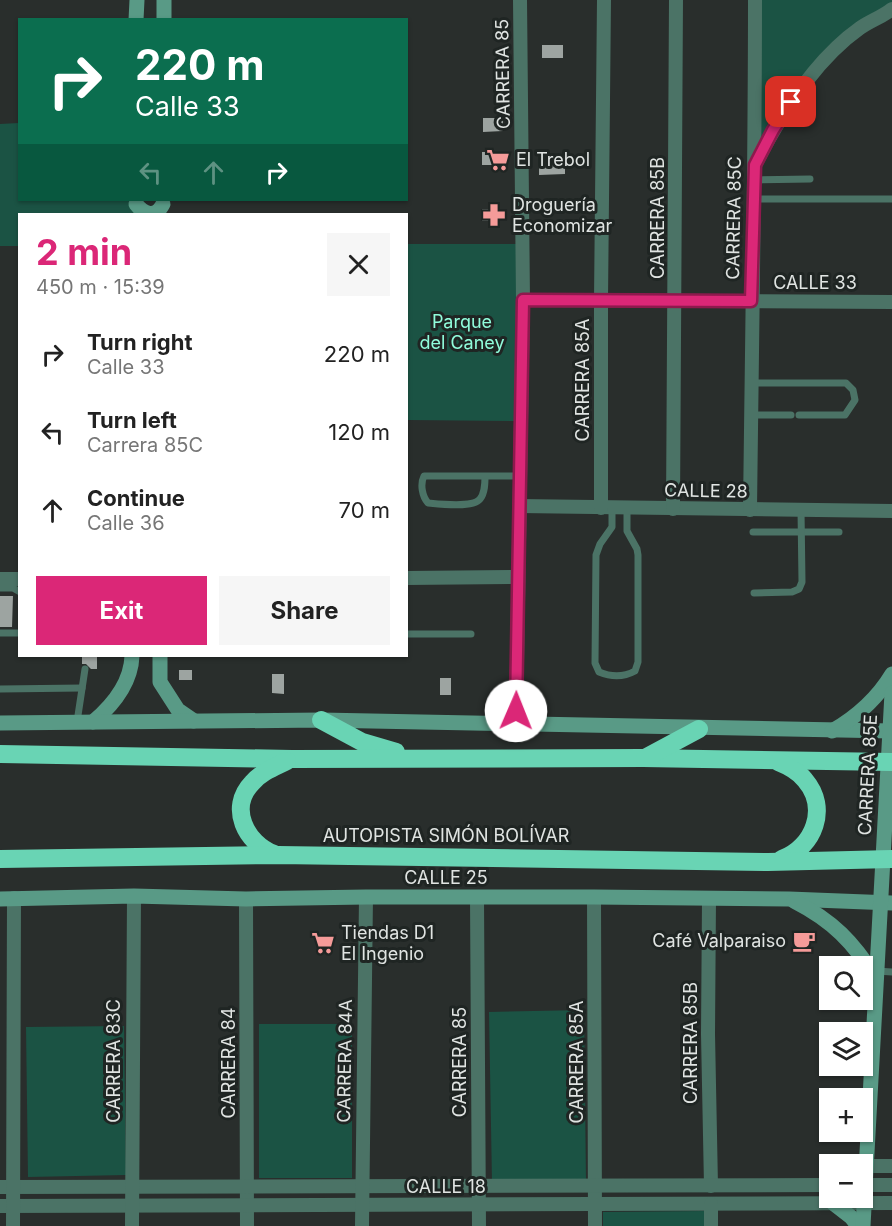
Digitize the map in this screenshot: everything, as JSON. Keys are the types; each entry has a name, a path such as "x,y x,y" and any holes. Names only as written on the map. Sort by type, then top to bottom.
{"highway":[{"path":"321,720 362,742 386,750 430,758"},
{"path":"643,758 699,729"},
{"path":"0,754 292,759 643,758 890,762"},
{"path":"278,855 258,845 248,835 241,816 242,802 246,789 256,779 292,759"},
{"path":"768,862 783,859 803,846 815,826 817,810 814,795 806,781 793,769 772,760"},
{"name":"AUTOPISTA SIMÓN BOLÍVAR","path":"0,859 278,855 768,862 887,859"}],"street":[{"path":"136,0 136,18"},
{"path":"164,0 164,18"},
{"name":"CARRERA 85","path":"516,723 523,300 520,0"},
{"name":"CARRERA 85A","path":"604,0 601,300 607,508"},
{"name":"CARRERA 85B","path":"673,508 676,0"},
{"name":"CARRERA 85C","path":"750,510 755,0"},
{"path":"755,165 779,121 813,74 842,43 860,28 892,9"},
{"name":"CALLE 33","path":"523,300 892,302"},
{"name":"CALLE 28","path":"519,506 892,511"},
{"path":"408,578 518,578"},
{"path":"0,579 18,579"},
{"path":"93,722 116,699 127,678 132,657"},
{"path":"160,657 160,682 178,710 194,721"},
{"path":"832,731 863,711 892,674"},
{"name":"CARRERA 85E","path":"887,859 892,693"},
{"path":"0,723 321,720 891,731"},
{"path":"865,1154 882,974 887,859"},
{"name":"CALLE 25","path":"7,898 134,896 246,900 366,897 594,897 789,899 886,903"},
{"name":"CARRERA 83C","path":"132,1226 134,896"},
{"name":"CARRERA 84A","path":"362,1226 366,897"},
{"name":"CARRERA 85A","path":"594,897 595,1226"},
{"path":"7,898 6,1206 13,1226"},
{"name":"CARRERA 85","path":"477,898 479,1226"},
{"name":"CARRERA 85B","path":"709,899 708,1034 711,1186"},
{"path":"789,899 816,912 840,930 882,974"},
{"name":"CARRERA 84","path":"246,900 247,1226"},
{"path":"873,1162 892,1166"},
{"name":"CALLE 18","path":"6,1187 819,1185"},
{"path":"873,1185 892,1185"},
{"name":"CALLE 18","path":"6,1206 819,1203"},
{"name":"CALLE 18","path":"873,1203 892,1203"},
{"path":"711,1204 711,1226"},
{"path":"840,1208 852,1217 858,1226"},
{"path":"863,1226 864,1208"}],"lane":[{"path":"755,180 810,179"},
{"path":"754,199 891,200"},
{"path":"751,383 846,383 853,390 855,400 845,415 751,415"},
{"path":"485,476 485,487 481,499 474,504 428,503 423,497 422,479 424,476 485,476 520,476"},
{"path":"607,508 612,527 600,544 596,555 595,663 599,672 607,675 627,675 635,671 638,662 638,555 627,531 627,508"},
{"path":"754,593 792,592 799,589 801,582 801,510"},
{"path":"753,532 839,532"},
{"path":"0,588 13,588 18,591"},
{"path":"0,633 18,633"},
{"path":"408,634 471,634"},
{"path":"77,722 85,669"},
{"path":"0,689 82,688"}],"green space":[{"path":"755,0 892,0 892,9 813,74 755,165"},
{"path":"18,123 18,201 136,201 136,213 18,213 18,246 0,246 0,124"},
{"name":"Parque del Caney","path":"408,244 518,244 518,421 408,420"},
{"path":"584,1010 586,1182 492,1182 489,1012"},
{"path":"259,1024 352,1024 352,1178 259,1178"},
{"path":"124,1026 126,1175 28,1177 26,1027"},
{"path":"706,1211 706,1226 603,1226 603,1212"}],"building":[{"path":"542,45 563,45 563,58 542,58"},
{"path":"483,118 503,118 503,131 483,132"},
{"path":"482,152 501,152 501,165 482,165"},
{"path":"565,161 565,174 539,175 539,162"},
{"path":"482,209 497,209 497,221 482,221"},
{"path":"0,596 13,596 12,627 0,627"},
{"path":"82,657 97,657 97,669 91,669 86,664 82,664"},
{"path":"179,670 192,670 192,680 179,680"},
{"path":"272,674 284,674 284,694 272,693"},
{"path":"440,678 451,678 451,695 440,695"}],"place":[{"name":"El Trebol","path":"498,160"},
{"name":"Droguería Economizar","path":"494,215"},
{"name":"Café Valparaiso","path":"804,941"},
{"name":"Tiendas D1 El Ingenio","path":"323,943"}],"route":[{"path":"516,711 523,300 751,301 755,165 791,102"}]}
